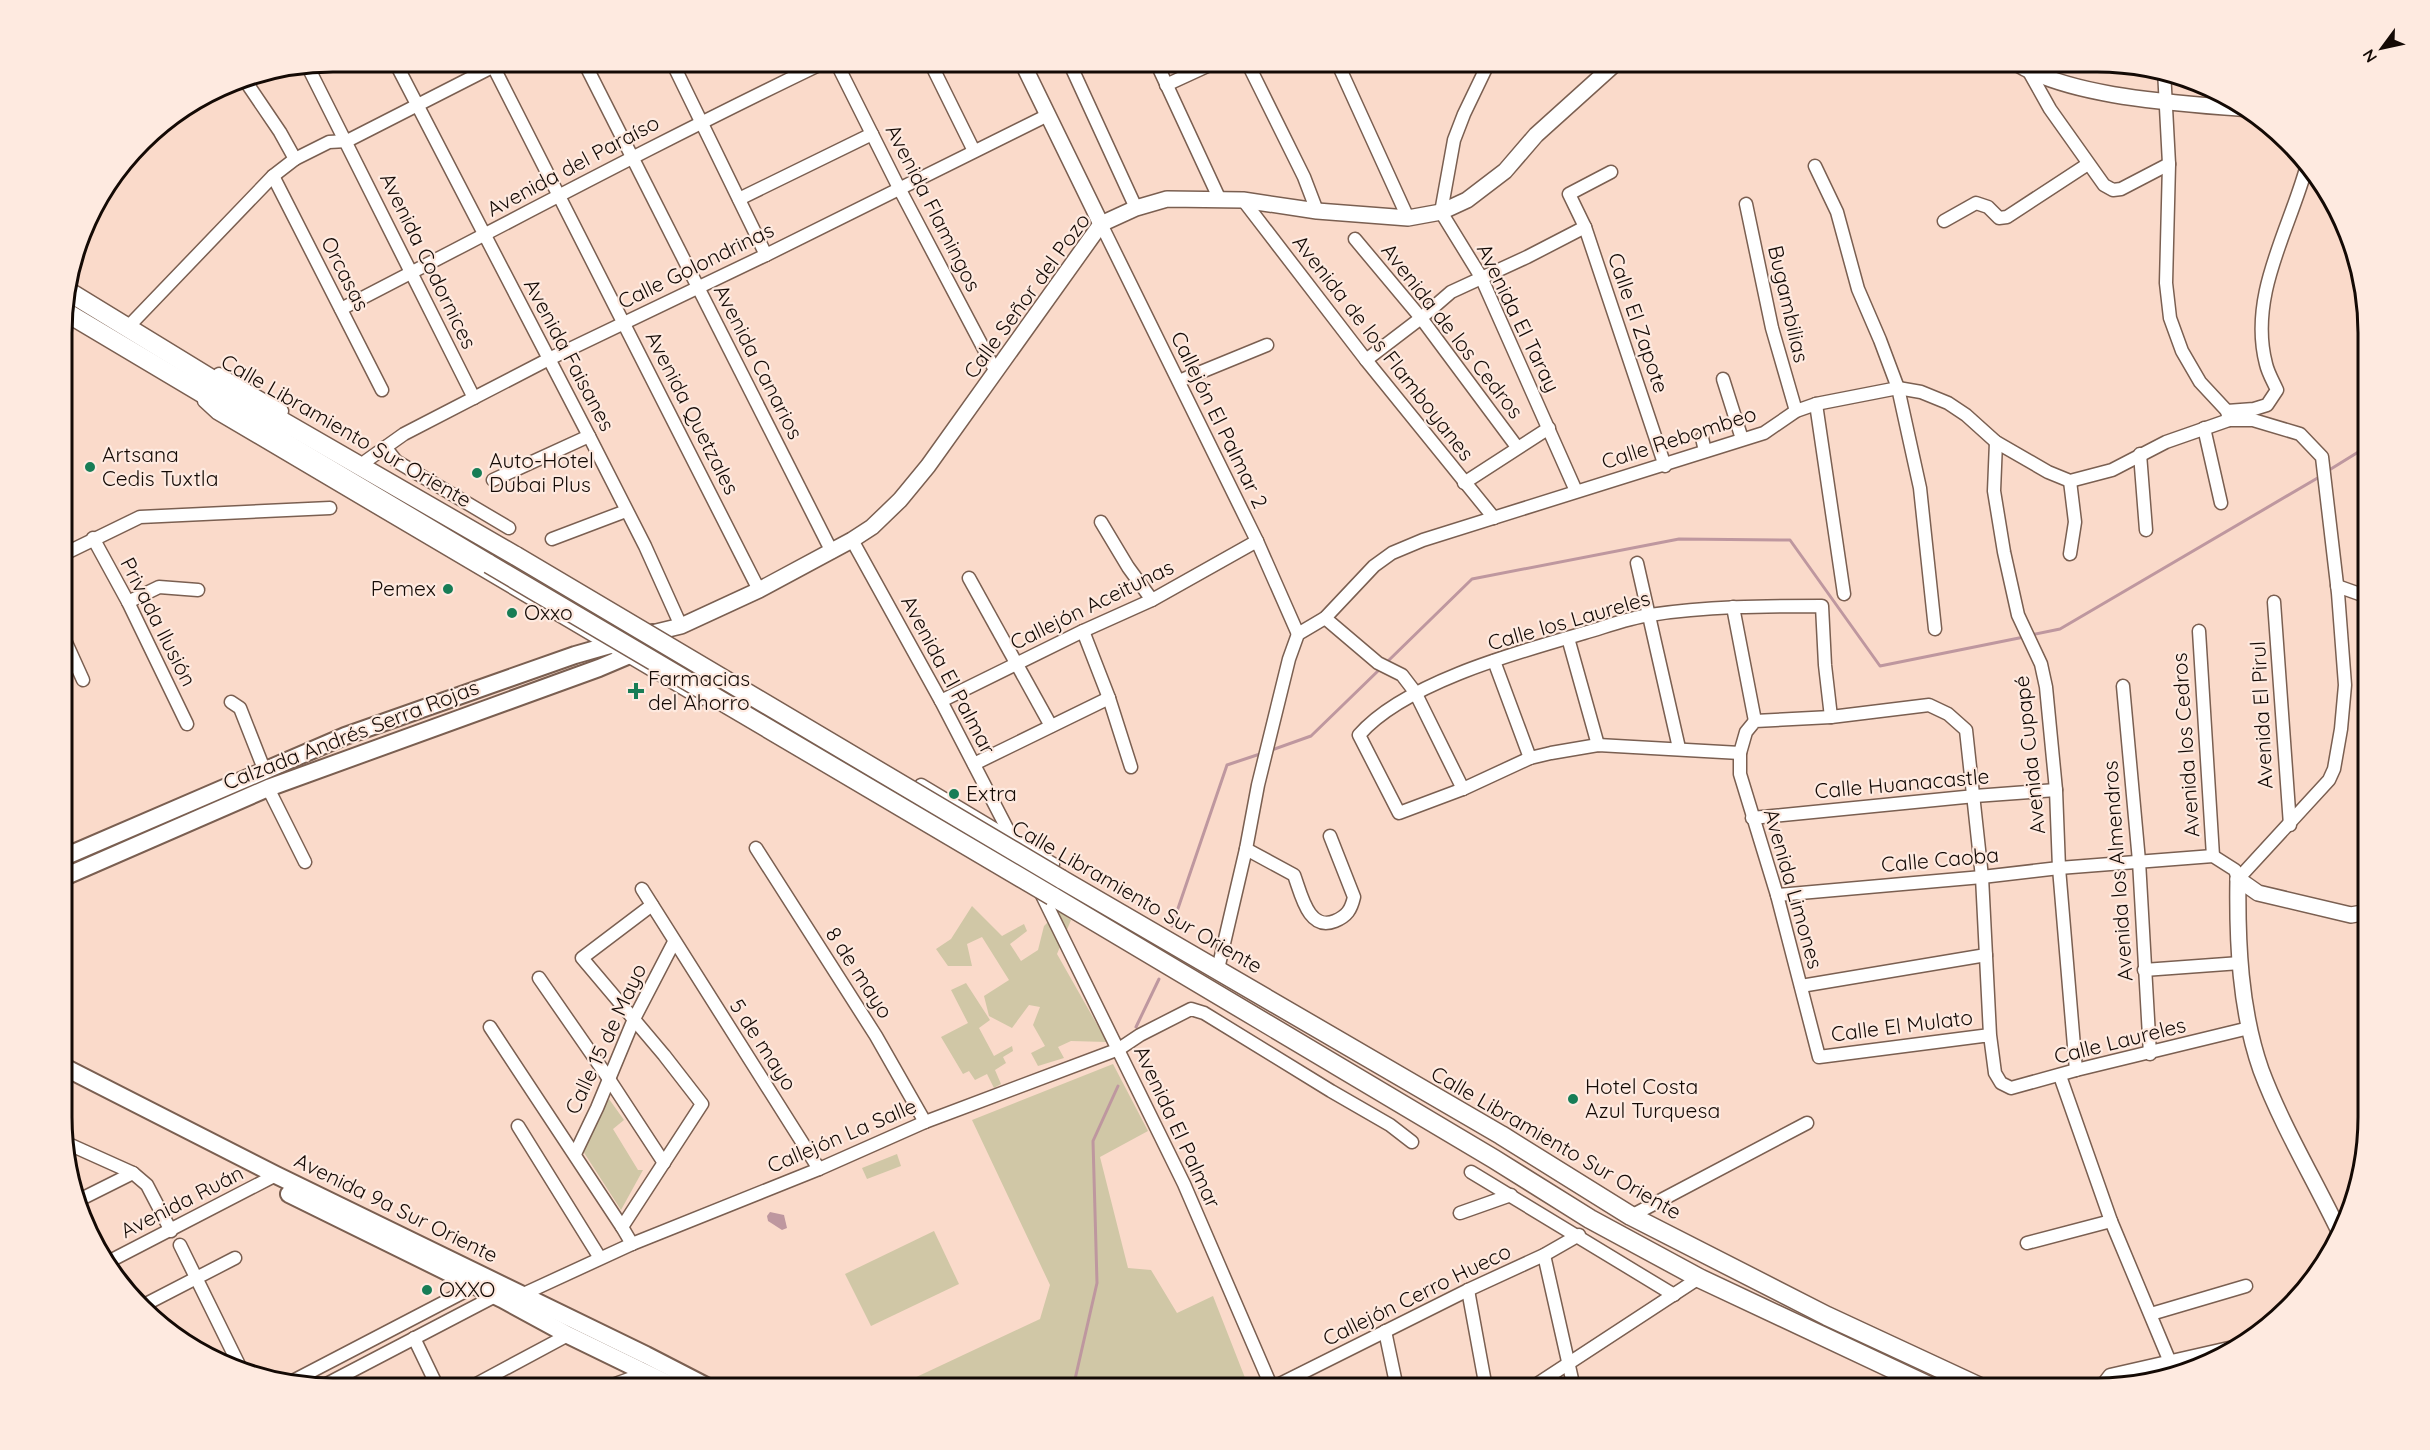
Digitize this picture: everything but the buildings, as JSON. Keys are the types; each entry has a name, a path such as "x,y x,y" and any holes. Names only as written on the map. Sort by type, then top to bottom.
{"main road":[{"name":"Calle Libramiento Sur Oriente","path":"75,295 128,327 204,385"},
{"name":"Calle Libramiento Sur Oriente","path":"73,316 204,385 1045,894 1093,920 1494,1159 1590,1219 1699,1278 1912,1378"},
{"name":"Calle Libramiento Sur Oriente","path":"244,410 594,602 1061,879 1501,1135 1631,1216 1827,1316 1960,1378"},
{"name":"Calzada Andrés Serra Rojas","path":"72,853 345,736 607,645 665,633"},
{"name":"Calzada Andrés Serra Rojas","path":"72,874 268,788 627,657 665,633"},
{"path":"308,751 315,770"},
{"name":"Avenida 9a Sur Oriente","path":"72,1071 270,1179"},
{"name":"Avenida 9a Sur Oriente","path":"72,1084 311,1199 490,1279 509,1295 568,1335 643,1378"},
{"name":"Avenida 9a Sur Oriente","path":"311,1199 475,1287 509,1295 688,1378"}],"street":[{"name":"Avenida Faisanes","path":"400,72 645,546 665,633"},
{"path":"128,327 273,176 295,159 329,142 347,141 479,72"},
{"name":"Avenida Quetzales","path":"500,72 560,197 759,590"},
{"name":"Avenida Canarios","path":"589,72 832,552"},
{"path":"677,72 765,255"},
{"name":"Avenida del Paraíso","path":"341,309 560,197 701,121 804,72"},
{"name":"Avenida Flamingos","path":"841,72 996,372"},
{"path":"935,72 974,151"},
{"path":"1027,72 1101,224"},
{"path":"1074,72 1136,208"},
{"path":"1160,72 1220,200"},
{"path":"1166,85 1194,72"},
{"path":"1252,72 1304,177 1317,211"},
{"path":"1342,72 1408,218"},
{"path":"1441,212 1454,140 1485,72"},
{"name":"Calle Señor del Pozo","path":"665,633 759,590 832,552 872,527 900,500 928,466 1101,224 1136,208 1167,199 1243,200 1317,211 1408,218 1441,212 1467,200 1505,171 1536,135 1606,72"},
{"path":"2029,72 2050,109 2104,185 2113,190 2121,189 2169,164"},
{"path":"2041,72 2082,88 2166,102 2227,107"},
{"name":"Avenida Codornices","path":"311,73 474,398"},
{"path":"2165,81 2169,164 2166,283 2170,318 2182,351 2200,382 2228,416 2253,420 2300,434 2322,458 2337,586 2345,685 2334,769 2329,780 2290,825 2238,879"},
{"path":"249,86 295,159"},
{"name":"Calle Golondrinas","path":"366,461 404,434 549,358 765,255 1048,115"},
{"path":"739,199 872,134"},
{"path":"1944,221 1976,203 1988,207 1999,218 2007,217 2088,164"},
{"path":"1815,166 1829,191 1858,289 1881,340 1898,388 1920,488 1935,629"},
{"name":"Calle El Zapote","path":"1611,172 1569,194 1585,227 1665,466"},
{"path":"2070,554 2075,522 2070,481 2112,470 2140,454 2228,416 2267,405 2277,390 2266,366 2263,348 2263,311 2269,277 2304,174"},
{"name":"Orcasas","path":"273,176 382,390"},
{"name":"Avenida de los Flamboyanes","path":"1243,200 1366,360 1494,518"},
{"name":"Bugambilias","path":"1746,204 1772,328 1796,411"},
{"name":"Avenida El Taray","path":"1441,212 1481,277 1576,491"},
{"name":"Callejón El Palmar 2","path":"1101,224 1257,541 1298,634"},
{"path":"1366,360 1451,292 1585,227"},
{"name":"Avenida de los Cedros","path":"1355,239 1421,318 1517,447"},
{"path":"1179,381 1267,345"},
{"path":"1045,894 627,657 217,412 204,402 204,385 218,374 226,377 1012,839 1105,896 1124,915"},
{"path":"1723,379 1742,439"},
{"name":"Calle Rebombeo","path":"1298,634 1325,618 1374,566 1392,553 1423,540 1576,491 1665,466 1764,433 1796,411 1816,404 1898,388 1921,392 1948,403 1966,415 1996,442 2048,472 2070,481"},
{"path":"1816,404 1844,594"},
{"path":"1464,483 1549,428"},
{"path":"2204,428 2221,503"},
{"path":"493,480 589,436"},
{"path":"1702,438 1705,451"},
{"name":"Avenida Cupapé","path":"1996,442 1994,491 2004,552 2018,615 2041,664 2046,687 2056,790 2059,868 2076,1070"},
{"path":"385,447 396,460 509,528"},
{"path":"2140,454 2146,530"},
{"path":"72,550 140,517 330,508"},
{"path":"552,539 626,511"},
{"path":"1101,522 1128,567 1152,600"},
{"name":"Privada Ilusión","path":"93,538 128,602 187,724"},
{"name":"Avenida El Palmar","path":"852,540 941,701 1022,861"},
{"name":"Callejón Aceitunas","path":"941,701 1083,631 1152,600 1257,541"},
{"path":"1637,563 1679,748"},
{"path":"969,579 1051,726"},
{"path":"128,602 159,586 198,590"},
{"path":"2337,586 2358,593"},
{"name":"Avenida El Pirul","path":"2274,602 2290,825"},
{"name":"Calle los Laureles","path":"1463,789 1399,813 1359,735 1373,719 1415,692 1494,661 1648,615 1733,607 1822,606 1825,666 1831,717"},
{"path":"1733,607 1755,721 1831,717 1929,705 1948,714 1966,730 1975,796 1982,877 1990,1035"},
{"path":"1325,618 1378,663 1402,675 1415,692 1463,789 1530,758 1598,745 1740,753"},
{"path":"1083,631 1109,698 1131,767"},
{"name":"Avenida los Cedros","path":"2199,631 2213,856"},
{"path":"1218,969 1246,849 1251,814 1289,659 1298,634"},
{"path":"1568,638 1598,745"},
{"path":"72,656 83,680"},
{"path":"1494,661 1530,758"},
{"name":"Avenida los Almendros","path":"2123,686 2139,861 2150,1054"},
{"path":"974,764 1109,698"},
{"path":"231,702 240,708 264,769"},
{"name":"Avenida Limones","path":"1755,721 1746,732 1740,753 1740,774 1777,895 1819,1056"},
{"path":"268,788 305,862"},
{"name":"Calle Huanacastle","path":"1752,818 2056,790"},
{"path":"1246,849 1294,875 1309,912 1316,921 1324,924 1343,917 1349,912 1354,897 1330,836"},
{"name":"8 de mayo","path":"756,848 876,1036 925,1122"},
{"path":"2213,856 2235,870 2238,879 2241,963 2249,1028 2261,1069 2278,1111 2335,1224"},
{"name":"Calle Caoba","path":"1777,895 2213,856"},
{"path":"2238,879 2258,893 2351,915 2358,914"},
{"name":"5 de mayo","path":"642,890 819,1169"},
{"name":"Avenida El Palmar","path":"1045,894 1184,1184 1268,1378"},
{"path":"622,1227 702,1104 582,958 652,905"},
{"name":"Calle 15 de Mayo","path":"574,1154 634,1019 674,942"},
{"path":"1801,986 1986,955"},
{"path":"2144,970 2241,963"},
{"path":"539,978 664,1163"},
{"name":"Callejón La Salle","path":"338,1378 414,1338 509,1295 819,1169 925,1122 1121,1053 1135,1038 1191,1009 1204,1013 1390,1125 1412,1142"},
{"path":"490,1027 632,1244"},
{"name":"Calle Laureles","path":"1990,1035 1995,1073 2001,1083 2011,1088 2249,1028"},
{"name":"Calle El Mulato","path":"1819,1056 1990,1035"},
{"path":"2060,1076 2111,1221 2170,1362"},
{"path":"1631,1216 1807,1123"},
{"path":"518,1126 600,1258"},
{"path":"74,1146 133,1173 147,1185 171,1231"},
{"path":"1472,1172 1579,1235 1674,1295"},
{"path":"85,1197 133,1173"},
{"name":"Avenida Ruán","path":"114,1259 270,1179"},
{"path":"1460,1213 1511,1195"},
{"path":"2027,1243 2111,1221"},
{"name":"Callejón Cerro Hueco","path":"1292,1378 1468,1290 1544,1255 1579,1235"},
{"path":"180,1245 236,1359"},
{"path":"1544,1255 1572,1378"},
{"path":"150,1302 235,1258"},
{"path":"1546,1378 1699,1278"},
{"path":"302,1376 490,1279"},
{"path":"2151,1314 2246,1286"},
{"path":"1468,1290 1484,1378"},
{"path":"1385,1331 1395,1378"},
{"path":"488,1378 568,1335"},
{"path":"414,1338 433,1378"},
{"path":"2108,1377 2110,1375 2207,1353"}],"shaded area":[{"path":"972,906 1002,936 1024,924 1027,931 1010,944 1021,961 1038,950 1044,926 1059,911 1071,920 1057,954 1107,1042 1071,1041 1058,1047 1064,1058 1038,1066 1031,1053 1045,1046 1033,1025 1040,1007 1029,1005 1012,1028 989,1016 984,996 1009,980 982,937 967,944 972,966 948,966 936,949 951,939"},
{"path":"966,983 990,1020 979,1028 994,1056 1012,1046 1013,1051 1003,1057 1006,1063 995,1070 1001,1084 994,1088 987,1074 975,1080 969,1071 963,1074 941,1037 968,1023 951,990"},
{"path":"1113,1064 1148,1131 1100,1157 1128,1268 1151,1270 1177,1313 1213,1296 1245,1378 914,1378 1040,1319 1050,1285 972,1120"},
{"path":"609,1099 624,1120 613,1129 638,1170 643,1170 621,1210 581,1148"},
{"path":"897,1154 901,1166 867,1179 862,1168"},
{"path":"770,1212 784,1215 787,1228 782,1230 768,1221 767,1216"},
{"path":"934,1231 959,1284 871,1326 845,1274"}],"waterway":[{"path":"2326,472 2358,452"},
{"path":"2031,635 2060,629 2321,476"},
{"path":"1387,662 1472,579 1679,539 1790,540 1880,666 2024,637"},
{"path":"1269,751 1311,736 1380,669"},
{"path":"1172,926 1227,765 1263,753"},
{"path":"1136,1027 1159,979"},
{"path":"1075,1378 1097,1283 1093,1141 1118,1086"}],"place":[{"name":"Artsana Cedis Tuxtla","path":"90,467"},
{"name":"Auto-Hotel Dubai Plus","path":"477,473"},
{"name":"Pemex","path":"448,589"},
{"name":"Oxxo","path":"512,613"},
{"name":"Farmacias del Ahorro","path":"636,691"},
{"name":"Extra","path":"954,794"},
{"name":"Hotel Costa Azul Turquesa","path":"1573,1099"},
{"name":"OXXO","path":"427,1290"}]}
